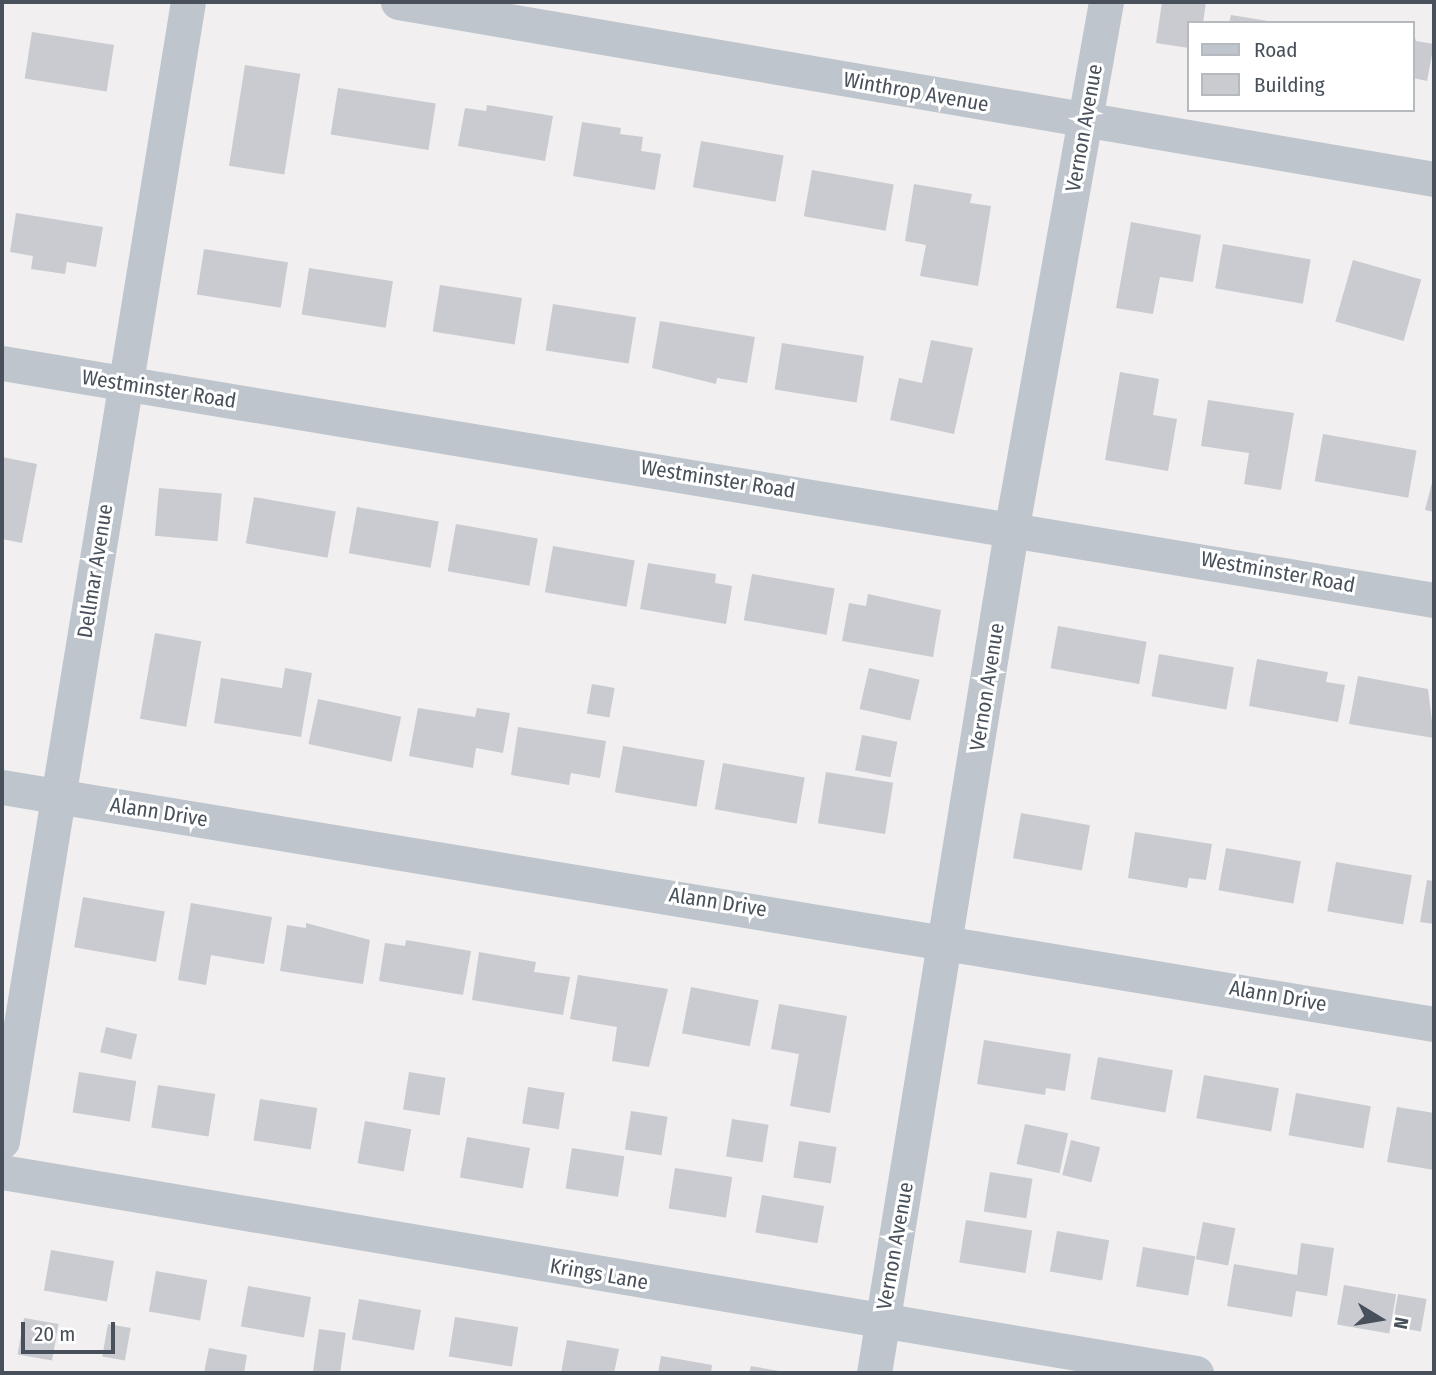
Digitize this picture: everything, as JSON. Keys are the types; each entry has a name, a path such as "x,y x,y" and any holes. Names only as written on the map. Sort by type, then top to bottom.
{"street":[{"name":"Dellmar Avenue","path":"2,1141 188,2"},
{"name":"Winthrop Avenue","path":"398,2 1086,122 1434,179"},
{"name":"Vernon Avenue","path":"874,1373 948,939 1012,526 1106,2"},
{"name":"Westminster Road","path":"2,363 1012,526 1434,600"},
{"name":"Alann Drive","path":"2,787 948,939 1434,1024"},
{"name":"Krings Lane","path":"2,1172 1196,1373"}],"building":[{"path":"1162,2 1206,2 1203,21 1188,21 1188,48 1156,43"},
{"path":"1231,15 1268,21 1230,21"},
{"path":"32,32 114,45 107,91 25,78"},
{"path":"1415,37 1416,41 1434,44 1427,81 1415,78"},
{"path":"245,65 300,74 284,175 229,166"},
{"path":"338,88 436,103 428,150 331,134"},
{"path":"487,105 553,116 545,161 458,146 465,108 486,111"},
{"path":"582,122 621,128 620,134 643,137 641,151 661,154 655,190 573,176"},
{"path":"701,141 784,156 776,202 693,187"},
{"path":"812,170 894,184 886,231 804,216"},
{"path":"914,184 972,194 970,203 991,206 978,286 920,276 926,245 905,241"},
{"path":"16,213 103,227 96,267 67,262 65,274 31,269 33,256 10,252"},
{"path":"1131,222 1201,235 1193,282 1160,277 1153,314 1116,308"},
{"path":"1223,244 1311,259 1303,304 1215,288"},
{"path":"204,249 288,262 281,308 197,294"},
{"path":"1353,260 1421,280 1404,341 1335,322"},
{"path":"309,268 393,281 386,328 302,314"},
{"path":"440,285 522,298 515,344 433,331"},
{"path":"553,304 636,317 629,364 546,350"},
{"path":"660,321 755,337 747,383 717,378 716,384 652,368"},
{"path":"931,340 973,348 954,434 890,420 899,378 922,383"},
{"path":"782,343 864,356 857,402 775,389"},
{"path":"1120,372 1159,379 1153,415 1177,419 1168,471 1105,460"},
{"path":"1208,400 1294,413 1281,490 1244,484 1249,453 1201,446"},
{"path":"1323,434 1417,450 1408,498 1315,481"},
{"path":"2,457 37,464 22,543 2,539"},
{"path":"1434,475 1434,512 1425,510"},
{"path":"159,488 222,493 218,541 155,536"},
{"path":"254,497 336,511 328,558 246,543"},
{"path":"357,507 439,521 431,568 349,553"},
{"path":"456,524 538,538 529,586 448,571"},
{"path":"553,546 635,560 627,607 545,592"},
{"path":"648,563 716,574 715,583 732,586 726,624 640,609"},
{"path":"752,574 835,589 827,635 744,620"},
{"path":"868,594 941,610 933,657 842,641 849,603 866,606"},
{"path":"1058,626 1147,642 1139,684 1051,668"},
{"path":"155,633 201,641 186,727 140,719"},
{"path":"1159,654 1234,667 1226,710 1152,696"},
{"path":"1257,659 1328,672 1326,682 1345,685 1338,722 1249,706"},
{"path":"285,668 312,673 301,737 214,723 221,678 282,688"},
{"path":"869,668 920,680 910,721 860,709"},
{"path":"1358,676 1428,689 1434,738 1349,724"},
{"path":"592,684 615,688 609,718 587,714"},
{"path":"318,699 401,717 392,762 308,744"},
{"path":"418,708 475,717 477,708 510,713 503,753 476,748 473,768 409,756"},
{"path":"518,727 606,741 600,778 571,773 569,785 511,775"},
{"path":"862,735 897,742 890,777 855,770"},
{"path":"623,746 705,760 697,807 615,792"},
{"path":"723,763 805,777 797,824 715,809"},
{"path":"826,772 893,783 885,834 818,823"},
{"path":"1021,813 1090,825 1082,870 1013,858"},
{"path":"1135,832 1212,844 1206,880 1189,878 1187,888 1128,878"},
{"path":"1226,848 1301,861 1293,904 1219,890"},
{"path":"1336,862 1412,875 1403,925 1327,911"},
{"path":"1427,880 1434,881 1434,924 1420,922"},
{"path":"83,897 165,911 156,962 74,947"},
{"path":"191,903 272,917 264,964 211,955 206,985 178,980"},
{"path":"306,923 370,940 363,984 280,971 287,925 306,928"},
{"path":"406,940 471,951 463,995 379,981 385,943 405,946"},
{"path":"479,952 536,962 534,972 570,977 563,1015 472,1000"},
{"path":"578,975 668,989 649,1067 612,1061 617,1027 570,1019"},
{"path":"691,987 759,1000 750,1046 682,1033"},
{"path":"779,1004 847,1016 830,1113 790,1106 799,1054 771,1049"},
{"path":"106,1027 137,1034 131,1060 100,1052"},
{"path":"984,1040 1071,1054 1065,1091 1046,1088 1045,1095 977,1084"},
{"path":"1098,1057 1173,1070 1165,1113 1091,1099"},
{"path":"79,1072 136,1081 130,1122 73,1112"},
{"path":"409,1072 446,1078 440,1115 403,1110"},
{"path":"1204,1075 1279,1088 1271,1132 1196,1118"},
{"path":"158,1085 215,1094 209,1137 151,1127"},
{"path":"528,1087 565,1093 559,1129 522,1124"},
{"path":"1296,1093 1371,1106 1363,1149 1289,1135"},
{"path":"260,1099 317,1108 311,1150 253,1140"},
{"path":"1397,1107 1434,1113 1434,1170 1387,1162"},
{"path":"631,1111 668,1117 661,1155 625,1150"},
{"path":"732,1119 769,1125 763,1162 726,1157"},
{"path":"365,1121 411,1129 404,1172 358,1163"},
{"path":"1025,1124 1068,1133 1060,1173 1016,1164"},
{"path":"467,1137 530,1148 523,1188 460,1177"},
{"path":"1071,1140 1100,1147 1091,1182 1062,1175"},
{"path":"799,1141 837,1147 831,1183 793,1178"},
{"path":"572,1148 624,1156 618,1197 566,1188"},
{"path":"675,1168 732,1177 726,1218 669,1208"},
{"path":"990,1172 1032,1179 1026,1218 984,1212"},
{"path":"762,1195 824,1206 817,1243 755,1232"},
{"path":"966,1220 1032,1230 1025,1273 959,1262"},
{"path":"1203,1222 1235,1228 1228,1266 1196,1259"},
{"path":"1057,1231 1109,1240 1102,1281 1050,1271"},
{"path":"1301,1243 1334,1248 1327,1296 1296,1291 1292,1317 1227,1306 1234,1264 1297,1275"},
{"path":"1143,1247 1195,1256 1188,1296 1136,1286"},
{"path":"51,1250 114,1261 107,1301 44,1290"},
{"path":"156,1271 207,1280 200,1320 149,1311"},
{"path":"1344,1285 1396,1294 1389,1334 1337,1324"},
{"path":"248,1286 311,1297 304,1337 241,1326"},
{"path":"1398,1294 1427,1299 1421,1332 1392,1326"},
{"path":"359,1299 421,1310 414,1350 352,1339"},
{"path":"455,1317 518,1327 512,1367 449,1357"},
{"path":"24,1318 58,1324 52,1361 18,1354"},
{"path":"108,1324 131,1328 125,1360 102,1356"},
{"path":"319,1329 346,1333 340,1373 313,1373"},
{"path":"567,1340 619,1349 614,1373 561,1373"},
{"path":"209,1348 247,1355 244,1373 204,1373"},
{"path":"661,1356 712,1365 711,1373 658,1373"},
{"path":"751,1366 785,1372 785,1373 749,1373"}]}
